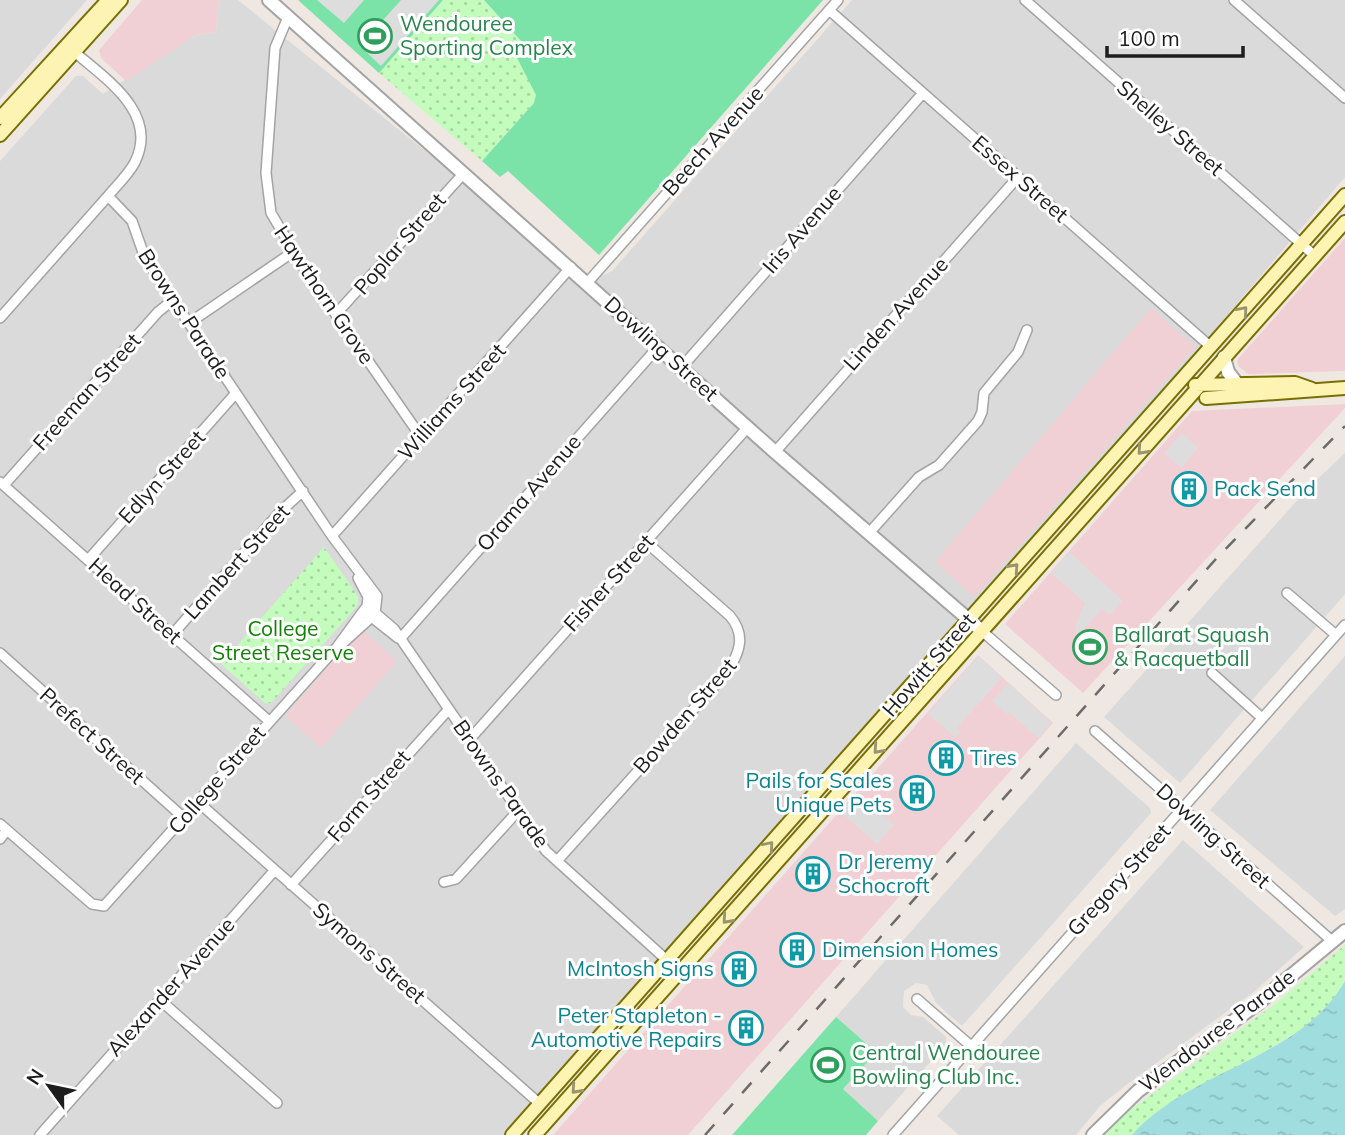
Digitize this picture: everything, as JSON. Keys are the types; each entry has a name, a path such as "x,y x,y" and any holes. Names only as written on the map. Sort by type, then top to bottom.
{"main road":[{"path":"0,135 108,0"},
{"path":"0,118 121,0"},
{"name":"Howitt Street","path":"512,1135 1345,195"},
{"name":"Howitt Street","path":"535,1135 1345,222"},
{"path":"1181,381 1199,386 1295,383 1312,389"},
{"path":"1206,398 1298,394 1312,389 1345,388"},
{"path":"1104,469 1116,480"}],"street":[{"name":"Dowling Street","path":"269,0 572,267 775,452 1056,695"},
{"name":"Beech Avenue","path":"588,282 838,0"},
{"name":"Shelley Street","path":"1025,0 1315,256"},
{"path":"1234,0 1345,98"},
{"name":"Essex Street","path":"829,10 1211,347"},
{"name":"Hawthorn Grove","path":"288,17 275,48 266,184 271,213 293,252 421,437"},
{"path":"0,317 136,161 141,141 139,122 126,98 71,48"},
{"name":"Iris Avenue","path":"681,368 923,93"},
{"name":"Poplar Street","path":"336,314 464,173"},
{"name":"Linden Avenue","path":"775,452 1018,177"},
{"name":"Browns Parade","path":"108,196 130,217 141,253 332,536 375,593 371,613 400,639 543,847 680,972"},
{"path":"189,323 293,252"},
{"name":"Williams Street","path":"332,536 572,267"},
{"name":"Freeman Street","path":"2,484 158,312 173,300"},
{"path":"870,532 919,477 937,467 978,421 982,412 983,394 1018,352 1027,330"},
{"name":"Orama Avenue","path":"400,639 658,347"},
{"path":"1224,356 1228,372 1238,385"},
{"path":"1181,381 1188,399 1206,398"},
{"name":"Edlyn Street","path":"88,560 236,393"},
{"name":"Fisher Street","path":"470,738 748,427"},
{"name":"Head Street","path":"2,484 269,720"},
{"name":"Lambert Street","path":"172,635 280,512 303,491"},
{"name":"Bowden Street","path":"557,861 727,671 739,652 740,636 735,622 646,542"},
{"path":"1287,593 1336,635"},
{"name":"College Street","path":"4,827 92,904 99,907 110,901 269,720 371,613"},
{"name":"Gregory Street","path":"893,1135 1345,625"},
{"name":"Prefect Street","path":"0,653 184,818"},
{"path":"1212,673 1262,718"},
{"name":"Form Street","path":"291,885 449,709"},
{"name":"Dowling Street","path":"1095,731 1332,941"},
{"name":"Symons Street","path":"198,802 540,1104"},
{"path":"444,882 456,879 518,811"},
{"path":"0,839 4,827"},
{"name":"Alexander Avenue","path":"40,1135 274,871"},
{"name":"Wendouree Parade","path":"1093,1135 1138,1091 1257,1004 1345,931"},
{"path":"917,999 971,1046"},
{"path":"160,1000 277,1103"}],"shaded area":[{"path":"0,0 87,0 0,99"},
{"path":"142,0 219,0 216,32 196,35 126,81 101,58 99,50"},
{"path":"219,0 238,0 588,282 612,271 852,0 1345,0 1345,177 969,619 512,1135 0,1135 0,161 76,76 83,76 103,94 196,35 216,32"},
{"path":"317,0 364,0 344,23"},
{"path":"401,0 439,0 381,66 360,46"},
{"path":"1345,238 1345,371 1248,374 1238,366 1237,360"},
{"path":"1151,308 1195,347 974,597 935,562"},
{"path":"1345,404 1345,408 1083,693 1005,624 1192,411"},
{"path":"1182,433 1198,448 1181,468 1164,453"},
{"path":"1345,453 1345,594 1180,783 1104,717 1309,487"},
{"path":"1069,552 1123,601 1110,615 1102,609 1077,637 1075,626 1085,603 1051,573"},
{"path":"361,629 397,661 321,748 285,716"},
{"path":"978,655 1053,723 688,1135 553,1135"},
{"path":"978,656 1002,677 957,728 960,732 955,737 928,714"},
{"path":"1345,656 1345,909 1335,916 1210,810"},
{"path":"1008,683 1051,723 1038,738 992,701"},
{"path":"1076,743 1150,808 1151,813 962,1026 936,1003 927,985 916,983 904,991 903,1007 911,1015 923,1017 946,1037 946,1044 878,1121 842,1089 876,1052 836,1017"},
{"path":"858,792 894,825 877,844 840,811"},
{"path":"1183,840 1304,947 1255,991 1100,1106 1076,1135 959,1135 937,1116"}],"green space":[{"name":"Wendouree Sporting Complex","path":"298,0 443,0 379,73"},
{"path":"443,0 484,0 521,41 536,95 534,103 482,161 379,73"},
{"path":"484,0 823,0 599,255 508,171 500,177 482,161 534,103 536,95 513,50 521,41"},
{"name":"College Street Reserve","path":"324,547 358,596 358,605 271,703 265,703 221,664"},
{"path":"1345,945 1344,983 1330,1004 1308,1024 1182,1097 1154,1115 1132,1135 1104,1135 1122,1116 1272,1006"},
{"name":"Central Wendouree Bowling Club Inc.","path":"836,1017 876,1052 843,1089 878,1121 866,1135 732,1135"}],"water":[{"path":"1345,981 1345,1135 1132,1135 1156,1113 1184,1094 1273,1047 1301,1029 1325,1008"}],"railway":[{"path":"705,1135 1215,560 1345,426"}],"place":[{"name":"Wendouree Sporting Complex","path":"375,36"},
{"name":"Pack Send","path":"1189,489"},
{"name":"Ballarat Squash & Racquetball","path":"1090,647"},
{"name":"Tires","path":"946,758"},
{"name":"Pails for Scales Unique Pets","path":"917,793"},
{"name":"Dr Jeremy Schocroft","path":"813,874"},
{"name":"Dimension Homes","path":"797,950"},
{"name":"McIntosh Signs","path":"739,969"},
{"name":"Peter Stapleton - Automotive Repairs","path":"746,1028"},
{"name":"Central Wendouree Bowling Club Inc.","path":"828,1065"}]}
